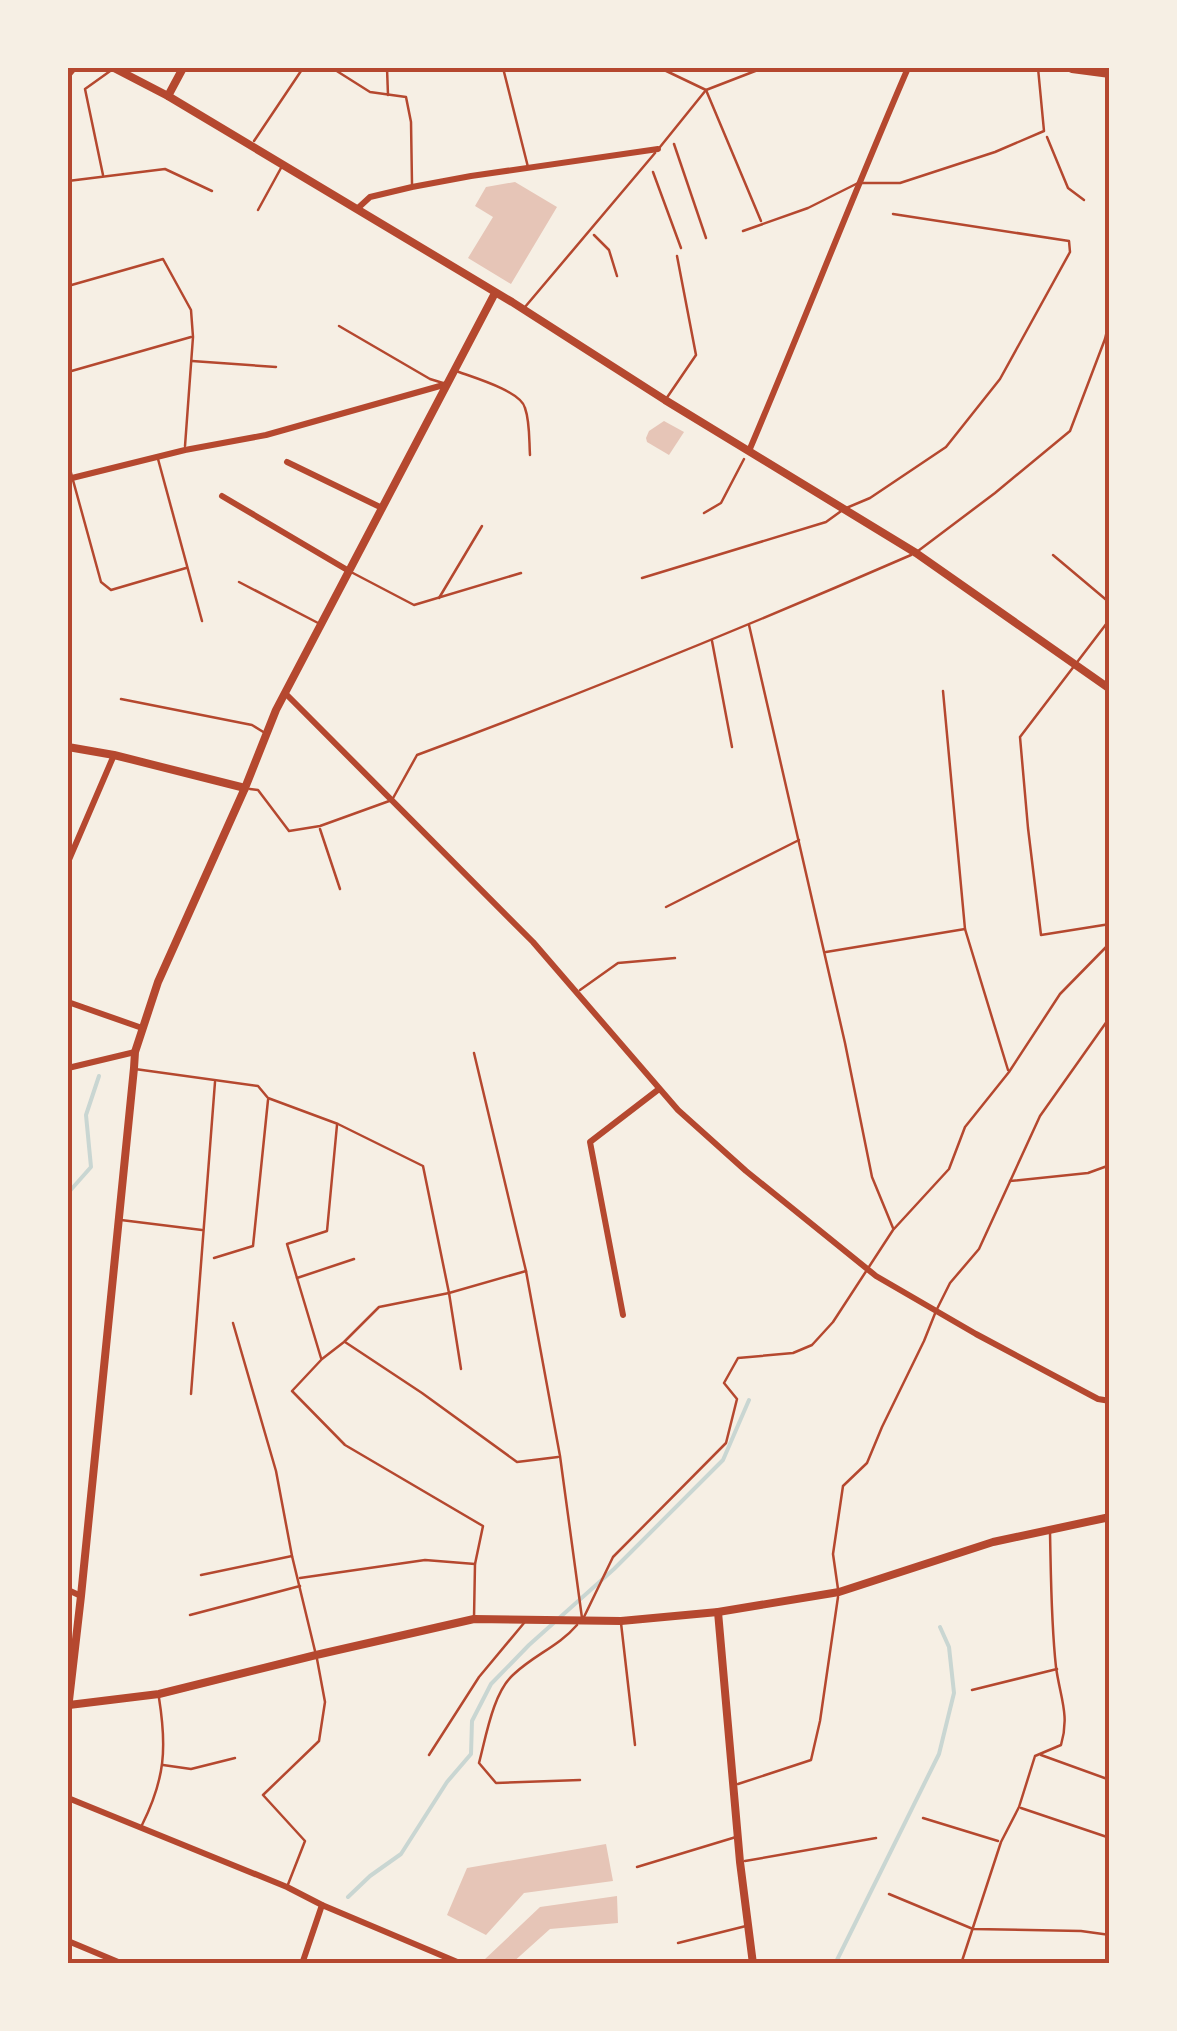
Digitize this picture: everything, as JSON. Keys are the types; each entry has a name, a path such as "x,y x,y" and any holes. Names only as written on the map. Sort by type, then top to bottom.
{"main road":[{"path":"1072,68 1110,73"}],"street":[{"path":"68,74 73,68"},
{"path":"115,68 523,309 916,553 1110,689"},
{"path":"168,96 183,68"},
{"path":"749,451 908,68"},
{"path":"357,210 370,197 412,187 658,150"},
{"path":"495,293 285,693 158,982 142,1028 134,1068 68,1707 159,1694 474,1619 621,1621 718,1612 839,1592 993,1542 1110,1517"},
{"path":"70,478 185,450 266,436 447,384"},
{"path":"287,462 382,508"},
{"path":"222,496 349,571"},
{"path":"285,693 533,942 678,1110 746,1171 868,1270 1098,1399 1110,1401"},
{"path":"68,746 245,788"},
{"path":"68,862 114,755"},
{"path":"68,1002 142,1028"},
{"path":"68,1068 136,1052"},
{"path":"623,1315 590,1142 659,1089"},
{"path":"68,1590 82,1596"},
{"path":"718,1612 732,1785 753,1964"},
{"path":"68,1798 462,1964"},
{"path":"302,1964 322,1906"},
{"path":"68,1941 123,1964"},
{"path":"434,1964 438,1954"}],"lane":[{"path":"104,177 85,89 115,68"},
{"path":"250,146 302,68"},
{"path":"332,68 370,92 406,97 411,122 412,187"},
{"path":"387,68 388,95"},
{"path":"503,68 528,168"},
{"path":"660,68 706,90 762,224"},
{"path":"523,309 706,90 759,68"},
{"path":"743,231 808,208 858,183 900,183 996,152 1044,131 1038,68"},
{"path":"258,210 283,165"},
{"path":"68,181 165,168 212,191"},
{"path":"642,578 826,522 870,498 946,448 1000,379 1070,252 1070,241 893,214"},
{"path":"665,400 696,356 676,256"},
{"path":"68,286 163,259 192,310 185,450"},
{"path":"245,788 258,790 289,830 320,826 392,800 417,755 712,640 916,553 1070,431 1110,318"},
{"path":"339,326 430,379 447,384"},
{"path":"68,372 193,336"},
{"path":"191,361 276,367"},
{"path":"454,370 522,400 530,456"},
{"path":"157,456 202,621"},
{"path":"68,462 101,582 111,590 186,568"},
{"path":"440,598 482,526"},
{"path":"1053,556 1110,603"},
{"path":"349,571 414,606 521,574"},
{"path":"239,582 321,624"},
{"path":"1110,619 1020,737 1041,935 1110,924"},
{"path":"749,625 872,1176 893,1230"},
{"path":"712,640 732,747"},
{"path":"943,692 965,929 1008,1072"},
{"path":"121,699 252,725 266,734"},
{"path":"320,826 340,889"},
{"path":"666,906 799,840"},
{"path":"824,952 965,929"},
{"path":"580,1780 496,1784 480,1763 492,1712 511,1676 564,1640 582,1619 613,1557 726,1443 737,1399 724,1383 738,1358 793,1353 812,1346 893,1230 949,1168 964,1127 1008,1072 1060,994 1110,943"},
{"path":"578,992 618,964 675,958"},
{"path":"732,1785 811,1760 839,1592 832,1554 843,1486 867,1463 936,1311 950,1283 980,1249 1040,1116 1110,1017"},
{"path":"474,1053 526,1271 560,1456 582,1619"},
{"path":"134,1068 258,1086 268,1098 338,1124 423,1166 461,1369"},
{"path":"190,1394 215,1082"},
{"path":"214,1258 254,1246 268,1098"},
{"path":"322,1359 287,1244 327,1230 338,1124"},
{"path":"1009,1181 1088,1173 1110,1165"},
{"path":"118,1220 204,1231"},
{"path":"297,1278 354,1260"},
{"path":"474,1619 482,1526 345,1445 292,1391 379,1307 449,1294 526,1271"},
{"path":"233,1323 276,1471 325,1702 318,1741 263,1795 305,1841 286,1888"},
{"path":"344,1342 517,1462 560,1456"},
{"path":"961,1964 1001,1842 1019,1807 1035,1756 1061,1745 1067,1725 1056,1669 1050,1528"},
{"path":"201,1575 292,1556"},
{"path":"299,1578 425,1560 476,1564"},
{"path":"190,1614 301,1586"},
{"path":"429,1756 479,1677 526,1620"},
{"path":"621,1621 635,1746"},
{"path":"972,1690 1056,1669"},
{"path":"141,1826 164,1766 159,1694"},
{"path":"1039,1754 1110,1780"},
{"path":"164,1766 190,1769 235,1758"},
{"path":"1019,1807 1110,1838"},
{"path":"923,1818 1001,1842"},
{"path":"637,1867 738,1836"},
{"path":"740,1862 876,1838"},
{"path":"888,1894 973,1929 1110,1935"},
{"path":"678,1942 748,1926"}],"path":[{"path":"1044,131 1068,188 1084,200"},
{"path":"670,134 706,238"},
{"path":"648,161 682,252"},
{"path":"590,230 609,250 617,276"},
{"path":"704,513 720,503 749,451"}],"building":[{"path":"515,182 557,207 511,284 468,258 493,217 475,206 486,187"},
{"path":"664,421 684,432 669,455 646,438 649,431"},
{"path":"606,1844 613,1881 524,1893 486,1935 447,1915 467,1868"},
{"path":"617,1896 618,1923 550,1929 511,1964 484,1960 540,1907"}],"waterway":[{"path":"68,1193 91,1167 86,1115 99,1076"},
{"path":"348,1897 401,1854 447,1782 471,1754 472,1721 491,1684 723,1460 749,1400"},
{"path":"835,1964 939,1754 954,1693 949,1647 940,1627"}]}
